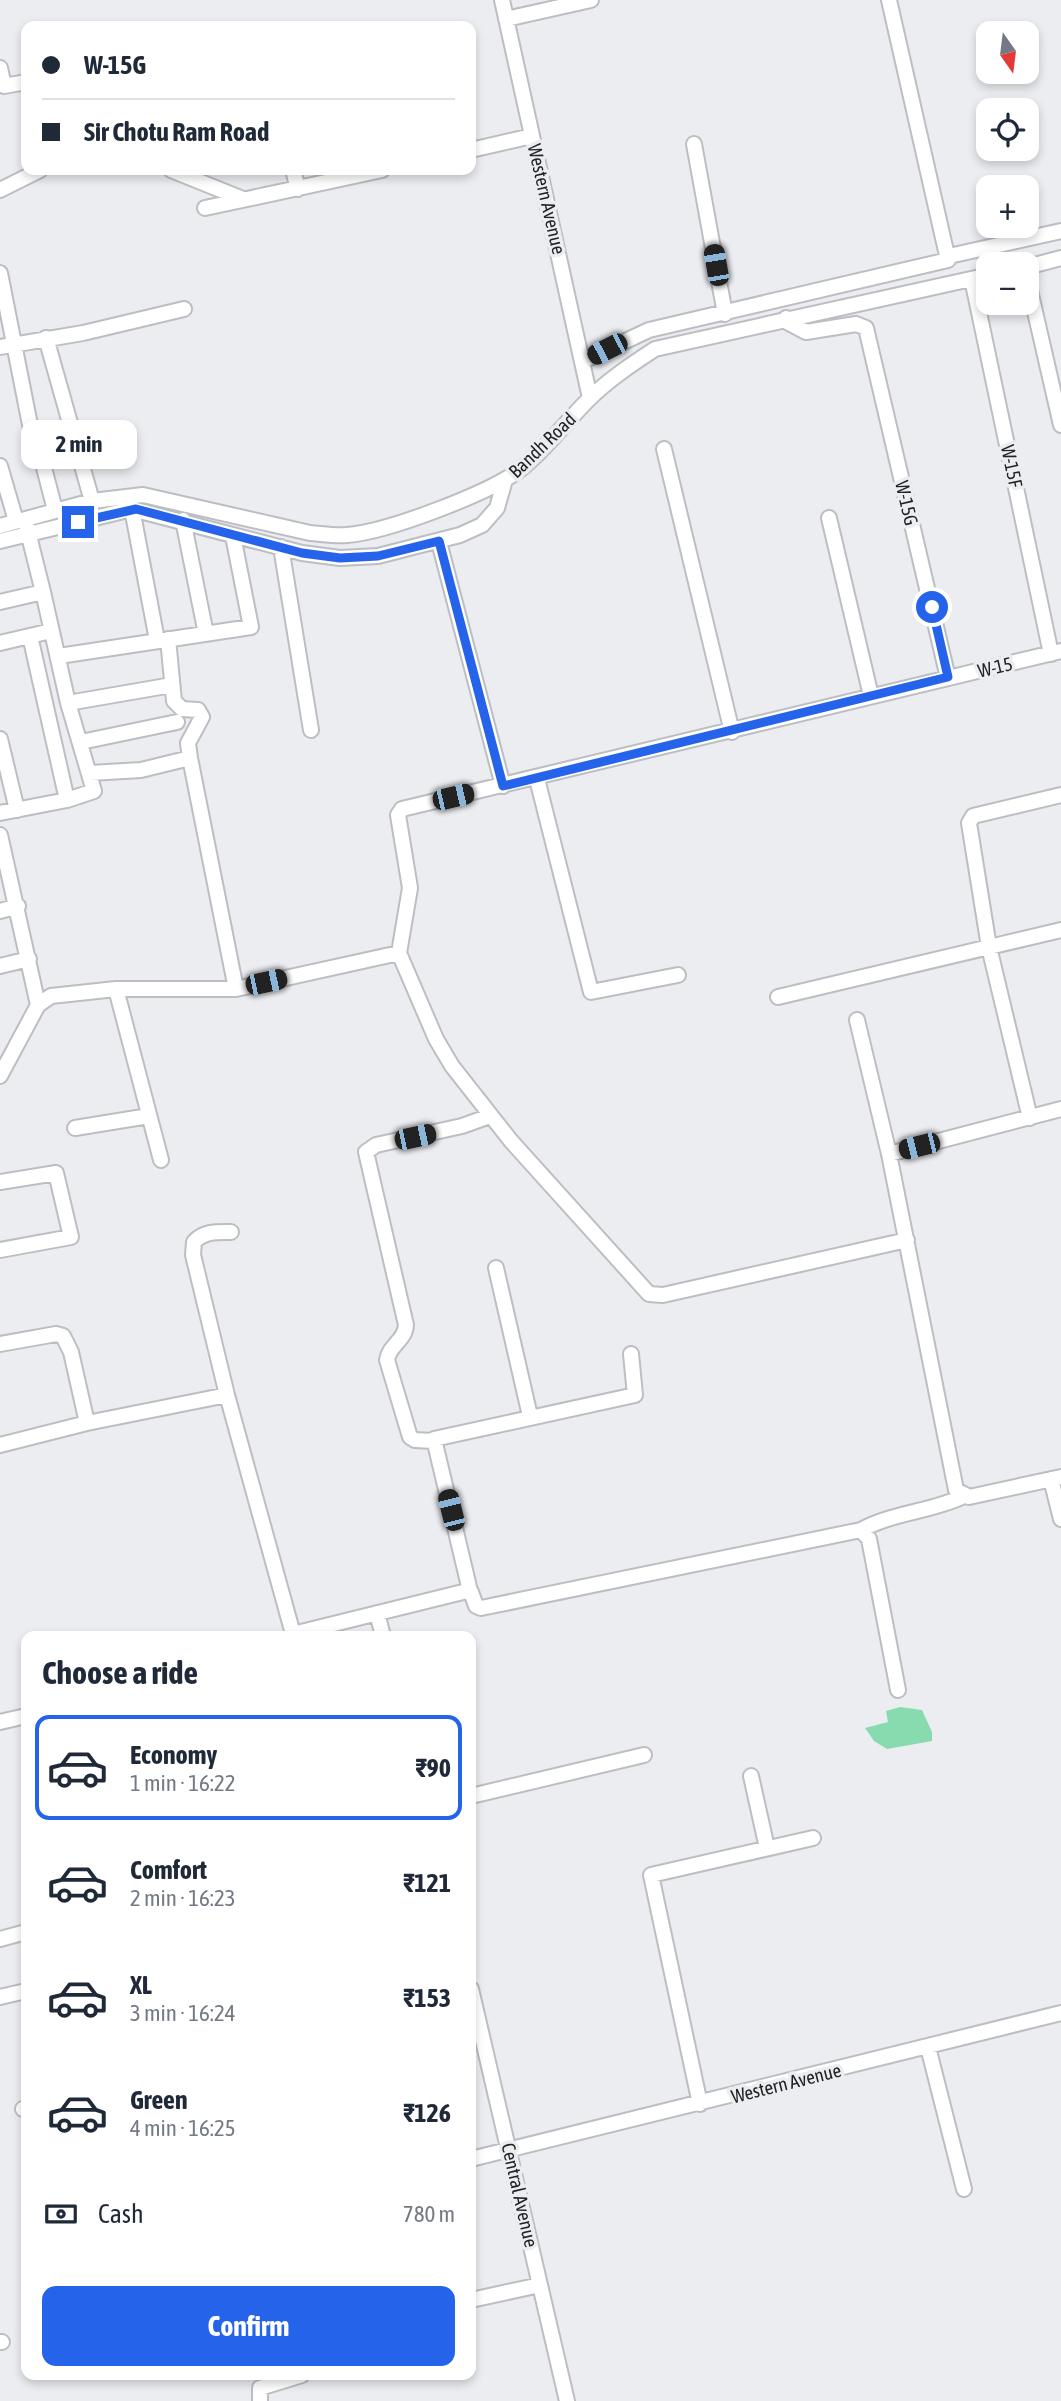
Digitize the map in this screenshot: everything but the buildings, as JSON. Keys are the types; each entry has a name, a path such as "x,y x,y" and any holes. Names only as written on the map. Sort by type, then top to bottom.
{"street":[{"name":"Western Avenue","path":"502,0 590,398"},
{"path":"506,19 591,0"},
{"path":"889,0 949,256"},
{"path":"0,68 4,86 21,83"},
{"path":"476,149 533,136"},
{"path":"694,145 725,314"},
{"path":"0,190 30,175"},
{"path":"183,175 244,200"},
{"path":"294,175 298,188"},
{"path":"205,208 359,175"},
{"path":"583,361 649,330 942,263 949,256 1061,231"},
{"path":"1039,264 1061,258"},
{"path":"0,273 7,345 55,510"},
{"name":"Bandh Road","path":"0,526 23,525 55,510 131,495 157,497 310,533 349,535 429,512 505,480 532,460 590,398 629,365 662,346 787,322 976,278"},
{"name":"W-15F","path":"972,279 1056,653"},
{"path":"782,301 787,322"},
{"path":"7,345 184,309"},
{"path":"1036,315 1061,425"},
{"name":"W-15G","path":"787,322 806,332 856,324 866,328 948,677"},
{"path":"46,338 92,501"},
{"path":"664,449 732,732"},
{"path":"0,466 23,525 43,592 68,703 94,791 67,800 0,813"},
{"path":"0,541 23,525 132,509 183,520 302,553 364,558 439,541 473,530 491,518 503,494 505,480"},
{"path":"132,509 176,704 182,709 198,710 202,717 188,743 236,989"},
{"path":"829,518 871,696"},
{"path":"183,520 206,634"},
{"path":"59,656 252,626 233,536"},
{"path":"439,541 503,786"},
{"path":"281,547 311,730"},
{"path":"0,602 43,592"},
{"path":"0,643 51,631"},
{"path":"30,636 67,800"},
{"name":"W-15","path":"399,953 410,888 398,812 1056,653"},
{"path":"68,703 172,685"},
{"path":"81,742 177,722"},
{"path":"0,739 17,810"},
{"path":"90,773 141,770 190,758"},
{"path":"537,779 591,992 678,975"},
{"path":"1030,1118 989,947 969,820 973,816 1061,795"},
{"path":"0,835 38,1004 0,1076"},
{"path":"0,912 18,906"},
{"path":"778,997 1061,930"},
{"path":"38,1004 63,994 116,989 236,989 399,953 444,1054 491,1116 649,1294 663,1294 907,1241"},
{"path":"0,966 29,959"},
{"path":"116,989 161,1160"},
{"path":"857,1020 889,1154 956,1490 964,1496"},
{"path":"889,1154 1061,1109"},
{"path":"75,1128 149,1116"},
{"path":"491,1116 462,1126 376,1145 366,1152 406,1325 406,1332 389,1351 387,1360 410,1437 433,1441 530,1416 636,1394 631,1354"},
{"path":"0,1182 57,1173 71,1237 0,1250"},
{"path":"231,1232 205,1234 194,1242 193,1247 227,1395 290,1631"},
{"path":"496,1268 530,1416"},
{"path":"0,1344 56,1334 63,1336 71,1352 87,1423"},
{"path":"0,1445 87,1423 227,1395"},
{"path":"433,1441 470,1591 476,1606 481,1608 861,1530 881,1519 948,1504 964,1496 1056,1478 1061,1519"},
{"path":"861,1530 869,1539 898,1690"},
{"path":"308,1631 470,1591"},
{"path":"377,1613 382,1631"},
{"path":"0,1722 21,1717"},
{"path":"476,1795 644,1755"},
{"path":"751,1776 767,1848"},
{"path":"700,2104 651,1875 813,1838"},
{"path":"0,1939 21,1933"},
{"path":"0,1997 21,1992"},
{"name":"Central Avenue","path":"476,2010 567,2401"},
{"name":"Western Avenue","path":"476,2159 1061,2013"},
{"path":"928,2047 964,2189"},
{"path":"476,2299 540,2285"},
{"path":"260,2401 260,2388 286,2380"}],"green space":[{"path":"900,1707 922,1710 932,1732 932,1741 887,1749 874,1741 865,1728 888,1722 886,1711"}],"route":[{"path":"78,522 136,509 302,553 340,558 378,556 439,541 503,786 948,677 932,607"}]}
